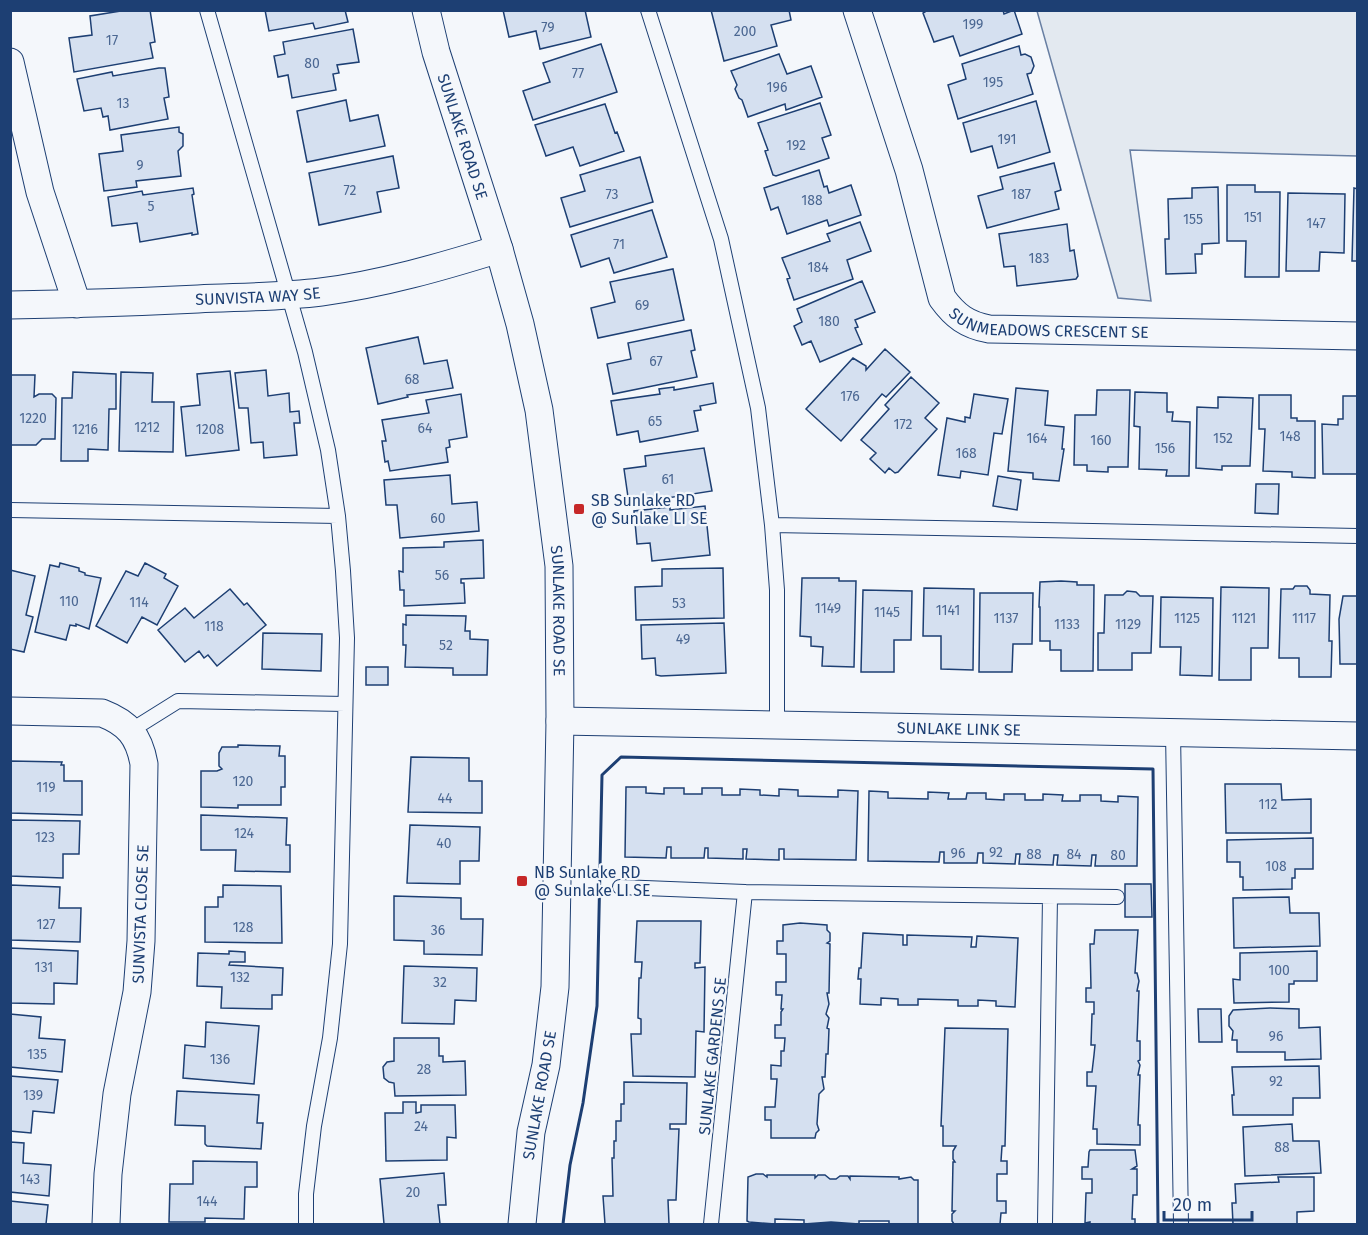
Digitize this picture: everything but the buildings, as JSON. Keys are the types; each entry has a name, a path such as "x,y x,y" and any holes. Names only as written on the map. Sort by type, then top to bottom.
{"street":[{"name":"SUNLAKE ROAD SE","path":"426,10 436,52 499,249 520,324 539,410 559,566 560,721 555,987 546,1065 531,1132 522,1224"},
{"name":"SUNMEADOWS CRESCENT SE","path":"857,10 909,170 942,298 963,321 989,329 1358,336"},
{"path":"10,62 40,192 77,304"},
{"name":"SUNVISTA WAY SE","path":"10,305 287,295 382,282 499,249"},
{"path":"10,711 102,713 116,718 130,730"},
{"name":"SUNLAKE LINK SE","path":"560,721 1358,736"},
{"name":"SUNVISTA CLOSE SE","path":"106,1224 108,1174 117,1094 137,992 141,940 144,764 141,748 130,730"}],"lane":[{"path":"207,10 305,352 328,450 338,516 346,638 340,944 330,1038 314,1126 306,1194 306,1224"},
{"path":"648,10 722,239 758,408 777,590 777,726"},
{"path":"10,510 338,516"},
{"path":"772,525 1358,536"},
{"path":"130,730 178,701 345,704"},
{"path":"1173,732 1180,1224"},
{"path":"620,887 745,892 1118,897"},
{"name":"SUNLAKE GARDENS SE","path":"711,1224 745,892"},
{"path":"1046,1224 1050,897"}],"shaded area":[{"path":"1037,11 1357,11 1357,156 1130,150 1151,301 1118,298"}],"wall":[{"path":"563,1224 570,1165 583,1103 597,1006 602,775 621,757 1153,769 1158,1224"}],"place":[{"name":"SB Sunlake RD @ Sunlake LI SE","path":"579,509"},
{"name":"NB Sunlake RD @ Sunlake LI SE","path":"522,881"}]}
